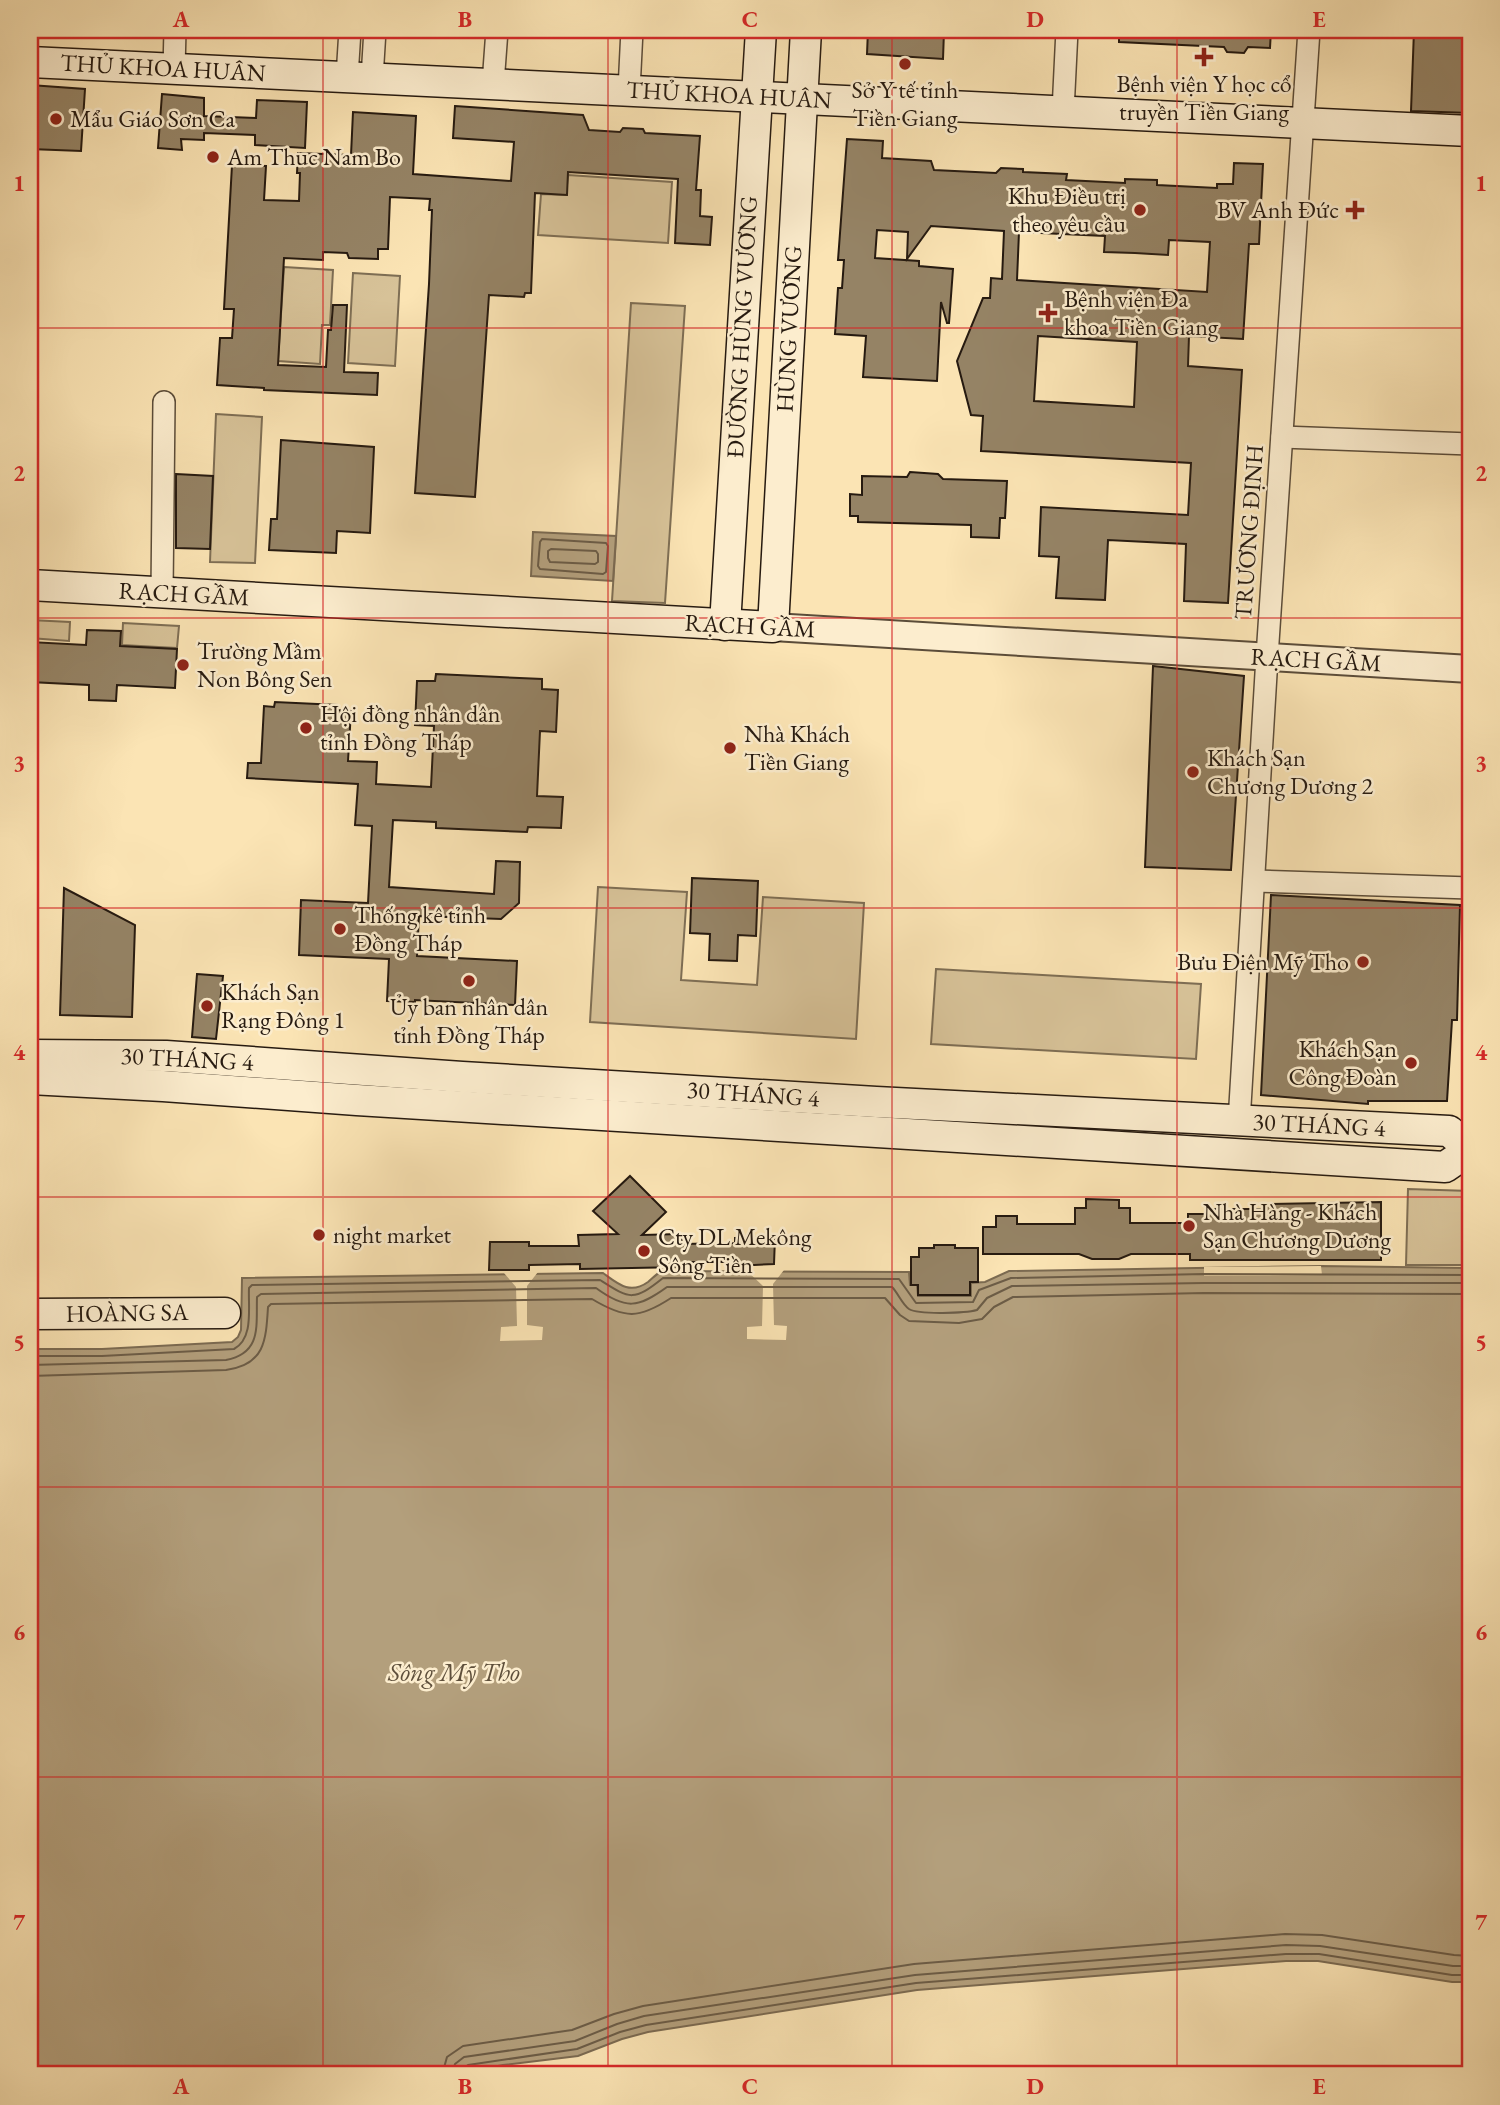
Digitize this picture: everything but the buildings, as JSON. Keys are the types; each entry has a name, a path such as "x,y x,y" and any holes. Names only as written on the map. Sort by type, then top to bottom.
{"main road":[{"name":"ĐƯỜNG HÙNG VƯƠNG","path":"725,625 761,30"},
{"name":"HÙNG VƯƠNG","path":"773,627 806,30"},
{"name":"THỦ KHOA HUÂN","path":"30,62 1470,131"},
{"path":"745,284 792,286"},
{"name":"RẠCH GẦM","path":"30,585 773,627"},
{"name":"30 THÁNG 4","path":"30,1055 166,1056 876,1102 1448,1131 1470,1150 1445,1167 30,1079"},
{"path":"357,1100 360,1069"},
{"path":"1238,1154 1239,1122"},
{"name":"HOÀNG SA","path":"30,1314 225,1312"}],"street":[{"path":"174,69 175,30"},
{"path":"350,30 360,78"},
{"path":"360,78 375,30"},
{"path":"493,84 497,30"},
{"path":"629,90 632,30"},
{"path":"1063,111 1067,30"},
{"name":"TRƯƠNG ĐỊNH","path":"1239,1122 1309,30"},
{"path":"162,593 164,402"},
{"path":"1282,437 1470,444"},
{"name":"RẠCH GẦM","path":"773,627 1470,669"},
{"path":"1254,881 1470,888"},
{"path":"163,1086 166,1056"},
{"path":"874,1132 876,1102"}],"shaded area":[{"path":"568,175 672,182 668,243 538,235 541,194 566,195"},
{"path":"284,267 333,270 330,325 322,325 320,364 278,361"},
{"path":"353,273 400,276 395,366 348,363"},
{"path":"631,303 685,306 665,603 612,601"},
{"path":"216,414 262,417 255,563 210,562"},
{"path":"30,620 70,622 69,641 30,638"},
{"path":"123,623 179,626 177,648 122,645"},
{"path":"598,887 687,892 681,980 757,985 763,897 864,903 856,1039 590,1022"},
{"path":"936,969 1201,984 1196,1059 931,1044"},
{"path":"1408,1189 1470,1191 1470,1265 1406,1265"}],"water":[{"path":"533,532 616,536 613,581 531,576"},
{"name":"Sông Mỹ Tho","path":"1321,1266 1470,1268 1470,1982 1452,1982 1318,1961 1286,1961 917,1990 648,2032 578,2056 503,2065 451,2075 30,2075 30,1349 102,1349 232,1342 241,1330 242,1278 603,1273 619,1284 635,1288 662,1271 909,1272 910,1285 917,1285 918,1296 971,1296 971,1283 985,1282 1009,1271"}],"pier":[{"path":"1321,1266 1322,1275 1204,1276 1204,1267"},
{"path":"746,1270 784,1270 773,1284 774,1325 787,1326 786,1340 747,1339 747,1327 762,1326 763,1286"},
{"path":"538,1272 527,1286 527,1325 543,1327 542,1340 500,1341 501,1327 517,1326 516,1287 504,1273"}],"place":[{"name":"Bệnh viện Y học cổ truyền Tiền Giang","path":"1204,57"},
{"name":"Sở Y tế tỉnh Tiền Giang","path":"905,64"},
{"name":"Mẩu Giáo Sơn Ca","path":"56,119"},
{"name":"Am Thuc Nam Bo","path":"213,157"},
{"name":"Khu Điều trị theo yêu cầu","path":"1140,210"},
{"name":"BV Anh Đức","path":"1355,210"},
{"name":"Bệnh viện Đa khoa Tiền Giang","path":"1048,313"},
{"name":"Trường Mầm Non Bông Sen","path":"183,665"},
{"name":"Hội đồng nhân dân tỉnh Đồng Tháp","path":"306,728"},
{"name":"Nhà Khách Tiền Giang","path":"730,748"},
{"name":"Khách Sạn Chương Dương 2","path":"1193,772"},
{"name":"Thống kê tỉnh Đồng Tháp","path":"340,929"},
{"name":"Bưu Điện Mỹ Tho","path":"1363,962"},
{"name":"Ủy ban nhân dân tỉnh Đồng Tháp","path":"469,981"},
{"name":"Khách Sạn Rạng Đông 1","path":"207,1006"},
{"name":"Khách Sạn Công Đoàn","path":"1411,1063"},
{"name":"Nhà Hàng - Khách Sạn Chương Dương","path":"1189,1226"},
{"name":"night market","path":"319,1235"},
{"name":"Cty DL Mekông Sông Tiền","path":"644,1251"}]}
